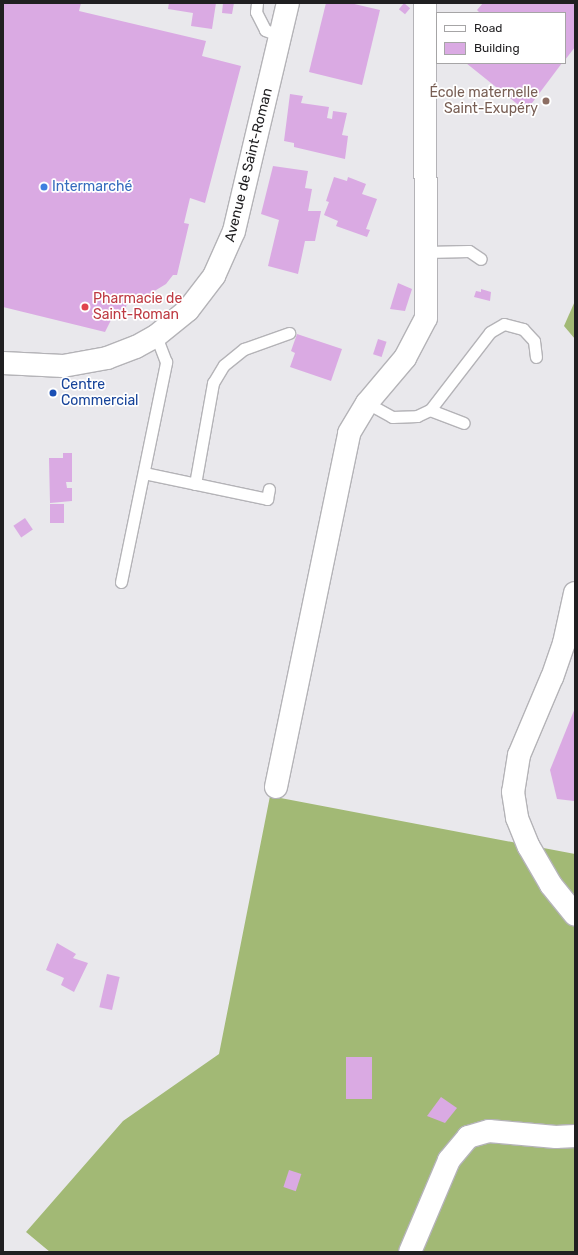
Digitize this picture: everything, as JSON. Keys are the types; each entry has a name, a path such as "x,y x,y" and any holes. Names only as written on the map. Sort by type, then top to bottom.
{"street":[{"name":"Avenue de Saint-Roman","path":"3,363 51,366 84,363 121,353 156,336 188,310 214,276 227,250 239,214 288,3"},
{"path":"276,788 349,433 367,404 405,358 418,338 426,318 425,3"},
{"path":"575,593 570,643 519,755 513,792 517,818 529,847 551,885 575,915"},
{"path":"410,1252 449,1160 468,1137 490,1131 556,1137 575,1136"}],"lane":[{"path":"257,3 256,12 265,30 281,36"},
{"path":"426,252 469,251 481,258"},
{"path":"367,404 392,417 417,416 430,410 490,332 504,324 523,329 534,341 536,357"},
{"path":"195,484 214,383 224,365 244,349 289,333"},
{"path":"121,582 166,362 156,336"},
{"path":"430,410 464,423"},
{"path":"144,473 267,499 269,489"}],"green space":[{"path":"575,301 575,339 564,326"},
{"path":"270,796 575,854 575,1252 50,1252 26,1232 123,1121 219,1054"}],"building":[{"path":"3,3 81,3 79,11 206,41 202,56 241,66 205,203 190,198 184,223 189,224 177,275 173,275 166,284 138,301 136,299 127,303 125,311 113,316 105,332 3,307"},
{"path":"169,3 216,3 212,29 191,26 193,13 168,9"},
{"path":"223,3 234,3 232,14 222,13"},
{"path":"326,3 350,3 380,10 362,85 309,72"},
{"path":"404,3 410,8 405,14 399,9"},
{"path":"483,3 575,3 575,47 566,59 566,12 479,12 477,10"},
{"path":"467,64 561,64 526,111"},
{"path":"290,94 303,96 301,103 329,107 327,118 332,119 333,111 347,113 342,135 348,136 345,159 294,147 294,143 284,141"},
{"path":"273,166 308,171 305,188 312,189 308,211 321,211 315,241 305,241 298,274 268,266 279,220 261,214"},
{"path":"334,177 347,181 348,177 366,184 362,194 377,199 366,229 370,230 367,237 336,226 338,221 324,215 329,202 326,201"},
{"path":"398,283 412,289 405,311 390,309"},
{"path":"481,289 491,292 490,301 474,297 476,291 481,292"},
{"path":"297,334 342,349 331,381 290,367 295,353 291,351"},
{"path":"378,339 387,342 382,357 373,354"},
{"path":"63,453 72,453 72,482 66,482 67,488 72,488 72,501 50,503 49,458 63,458"},
{"path":"50,504 64,504 64,523 50,523"},
{"path":"25,518 33,530 21,537 13,526"},
{"path":"575,708 574,801 557,799 550,770"},
{"path":"57,943 76,954 73,958 88,963 74,992 61,985 64,978 46,970"},
{"path":"107,974 120,977 112,1010 99,1007"},
{"path":"346,1057 372,1057 372,1099 346,1099"},
{"path":"441,1097 457,1108 445,1123 427,1116"},
{"path":"289,1170 301,1174 296,1191 283,1187"}],"place":[{"name":"École maternelle Saint-Exupéry","path":"546,101"},
{"name":"Intermarché","path":"44,187"},
{"name":"Pharmacie de Saint-Roman","path":"85,307"},
{"name":"Centre Commercial","path":"53,393"}]}
